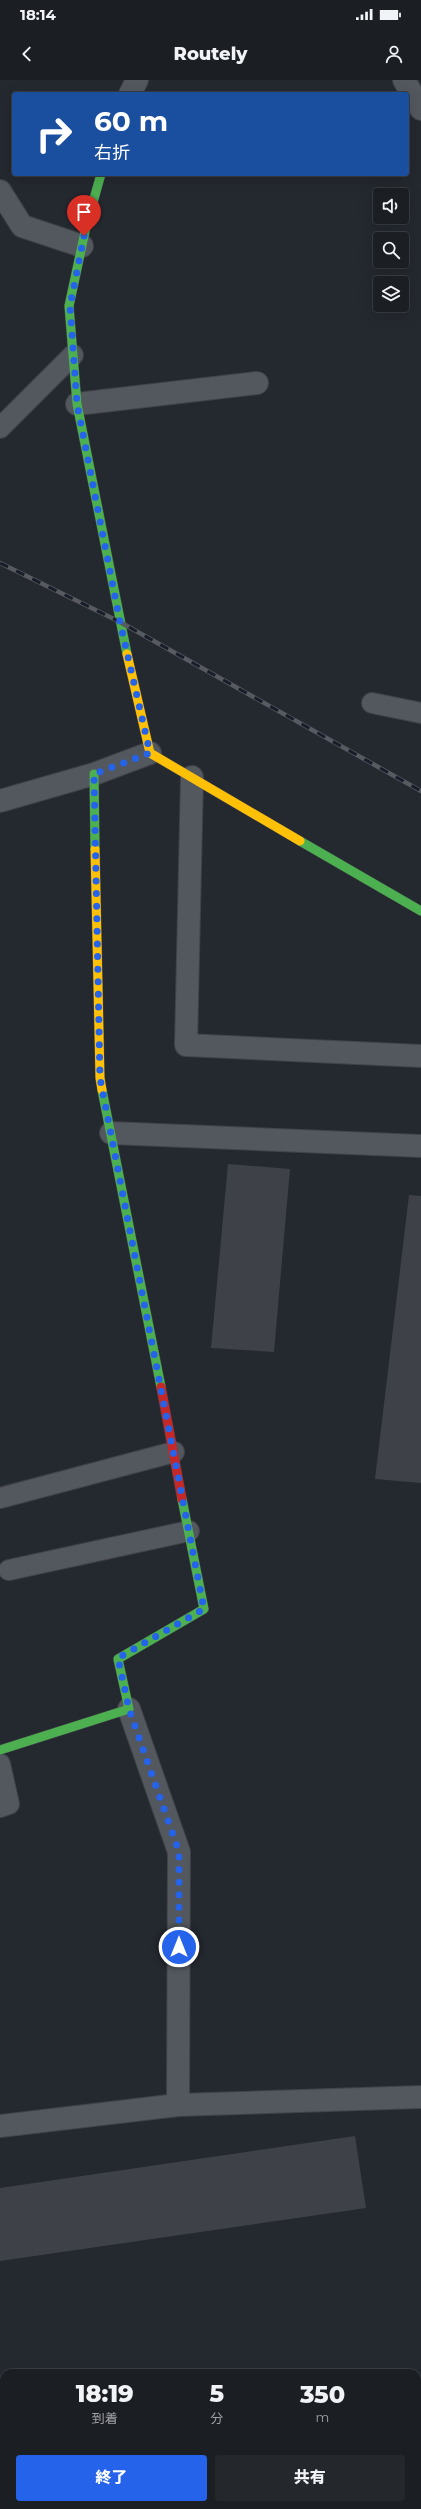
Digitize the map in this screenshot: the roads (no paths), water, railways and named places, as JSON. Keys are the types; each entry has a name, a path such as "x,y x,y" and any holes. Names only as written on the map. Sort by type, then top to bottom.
{"street":[{"path":"404,80 421,109"},
{"path":"100,176 82,246 70,306 77,404 120,622 150,753 421,912"},
{"path":"0,192 22,226 82,246"},
{"path":"77,404 257,382"},
{"path":"0,801 94,774 150,753"},
{"path":"94,774 100,1078 204,1609 118,1658 129,1709 179,1852 178,2105"},
{"path":"192,777 186,1045 421,1056"},
{"path":"111,1133 421,1146"},
{"path":"0,1750 129,1709"},
{"path":"0,2126 178,2105 421,2097"}],"lane":[{"path":"0,428 73,355"},
{"path":"372,703 421,713"},
{"path":"0,1498 174,1452"},
{"path":"9,1570 189,1531"},
{"path":"0,1764 9,1804 0,1807"}],"railway":[{"path":"0,563 120,622 421,791"}]}
